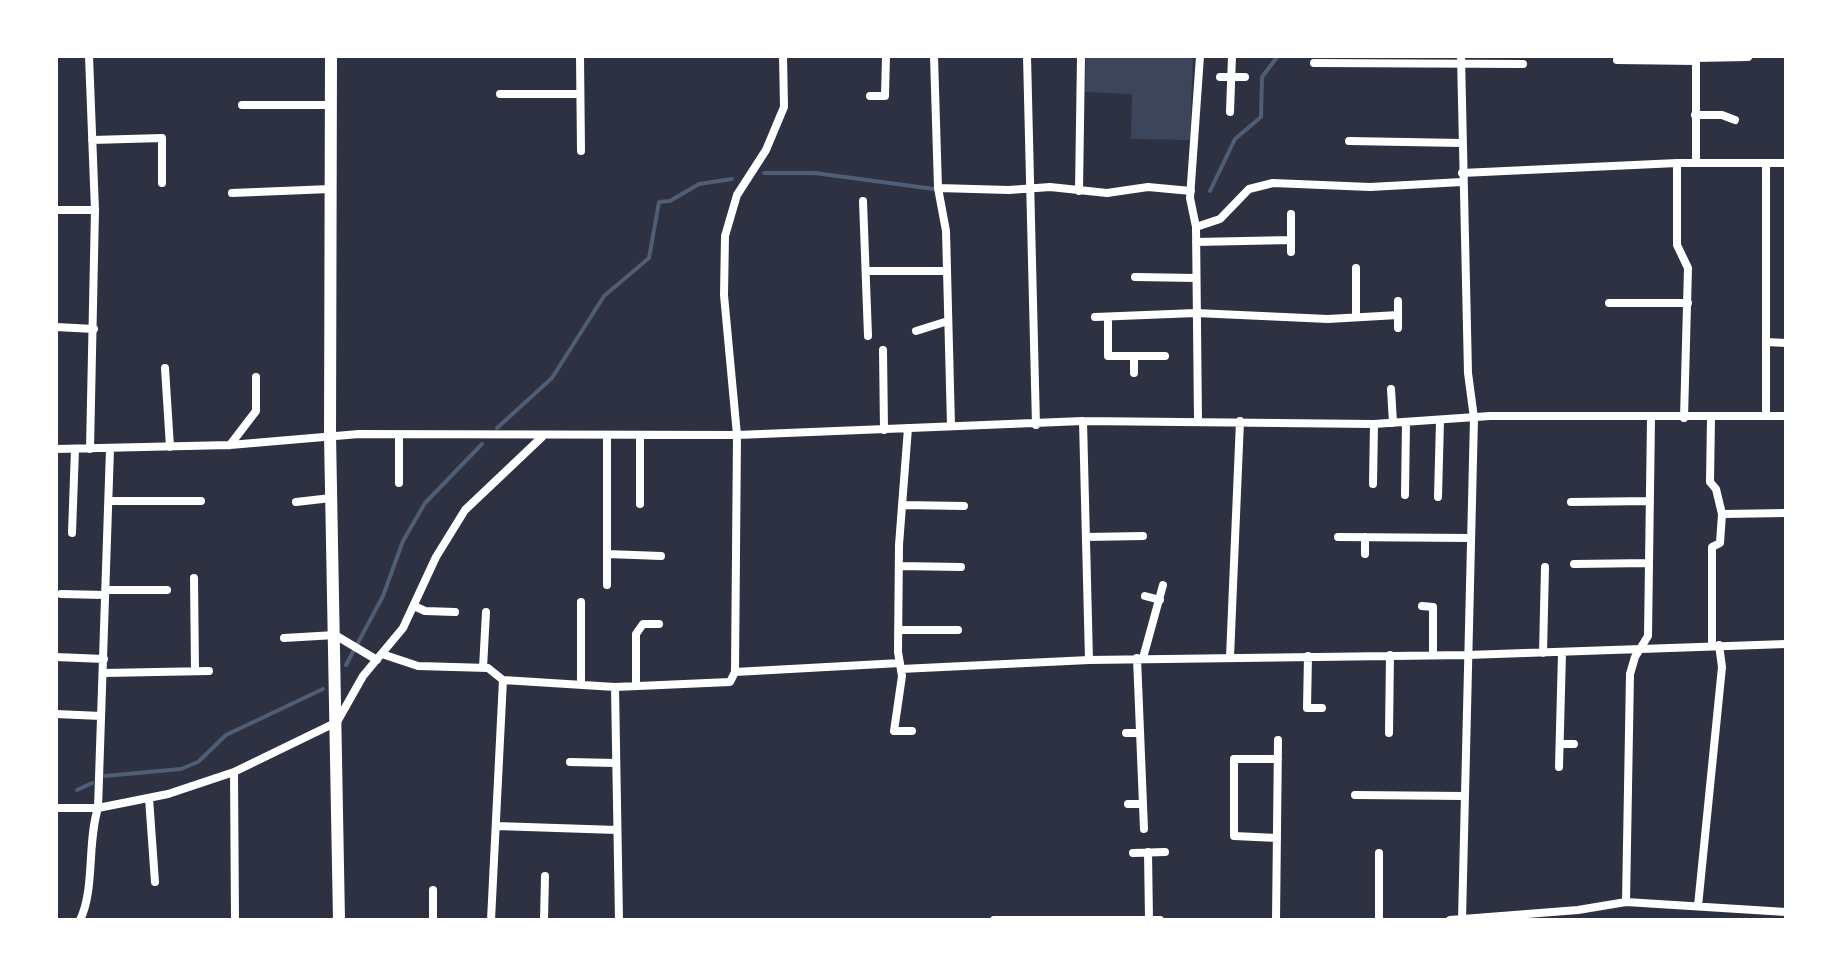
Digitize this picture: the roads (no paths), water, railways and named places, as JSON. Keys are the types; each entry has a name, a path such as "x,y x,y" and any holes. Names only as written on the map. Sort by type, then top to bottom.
{"main road":[{"path":"331,56 330,435 339,920"}],"street":[{"path":"89,56 95,210 90,449"},
{"path":"580,56 581,151"},
{"path":"503,680 615,687 730,682 735,672 737,435 724,295 725,236 737,195 766,150 784,107 783,56"},
{"path":"870,96 885,96 886,56"},
{"path":"934,56 938,188 945,218 951,425"},
{"path":"1027,56 1036,425"},
{"path":"1079,191 1081,56"},
{"path":"1198,420 1196,227 1191,191 1200,56"},
{"path":"1230,112 1232,56"},
{"path":"1617,60 1748,57"},
{"path":"1696,58 1696,163"},
{"path":"1314,63 1461,60 1523,64"},
{"path":"1461,60 1468,373 1474,418 1462,919"},
{"path":"1220,77 1245,77"},
{"path":"500,94 580,94"},
{"path":"242,105 331,105"},
{"path":"1695,115 1722,115 1735,120"},
{"path":"92,140 162,138 162,183"},
{"path":"1349,141 1461,143"},
{"path":"1196,227 1220,219 1249,189 1273,183 1370,187 1677,163 1786,163"},
{"path":"1677,163 1677,245 1688,268 1684,418"},
{"path":"1766,165 1766,416"},
{"path":"938,188 1107,193 1148,187 1191,191"},
{"path":"232,193 330,189"},
{"path":"863,201 868,336"},
{"path":"56,210 95,210"},
{"path":"1291,214 1291,252"},
{"path":"1196,242 1291,240"},
{"path":"1356,268 1356,316"},
{"path":"866,271 947,271"},
{"path":"1135,277 1196,278"},
{"path":"1398,301 1398,328"},
{"path":"1609,303 1688,303"},
{"path":"1095,317 1196,313 1328,319 1398,315"},
{"path":"1108,317 1108,356 1165,356"},
{"path":"916,331 948,321"},
{"path":"56,327 94,329"},
{"path":"1766,342 1786,343"},
{"path":"883,350 884,430"},
{"path":"1134,356 1134,373"},
{"path":"165,368 170,447"},
{"path":"230,445 256,411 256,377"},
{"path":"1391,389 1393,423"},
{"path":"56,449 230,445 330,435 607,437 1036,425 1083,421 1374,424 1474,418 1786,416"},
{"path":"1698,906 1722,667 1715,645 1712,547 1720,543 1722,514 1716,489 1710,482 1711,417"},
{"path":"1626,902 1630,674 1648,636 1651,418"},
{"path":"1083,421 1089,660"},
{"path":"1230,657 1240,421"},
{"path":"1438,497 1440,421"},
{"path":"1405,495 1406,422"},
{"path":"1373,484 1374,424"},
{"path":"908,428 899,566 900,666 894,731 912,731"},
{"path":"399,435 399,483"},
{"path":"640,436 640,504"},
{"path":"56,808 98,808 149,798 234,772 337,722 379,657 397,637 436,557 465,510 542,437"},
{"path":"607,437 607,585"},
{"path":"72,533 75,449"},
{"path":"80,920 85,904 92,826 98,808 110,449"},
{"path":"296,502 331,498"},
{"path":"109,501 201,501"},
{"path":"1571,502 1650,501"},
{"path":"902,505 964,506"},
{"path":"1722,514 1786,513"},
{"path":"1086,537 1143,536"},
{"path":"1338,537 1470,538"},
{"path":"1365,537 1365,554"},
{"path":"607,554 661,556"},
{"path":"1574,564 1649,563"},
{"path":"899,566 961,567"},
{"path":"1543,653 1545,567"},
{"path":"194,578 195,671"},
{"path":"1144,829 1140,658 1163,585"},
{"path":"61,594 167,590"},
{"path":"1145,596 1160,600"},
{"path":"581,602 581,685"},
{"path":"414,606 425,611 455,612"},
{"path":"1422,606 1433,607 1433,655"},
{"path":"483,668 486,612"},
{"path":"636,686 636,634 643,624 659,624"},
{"path":"898,630 958,630"},
{"path":"284,638 335,635 379,657 418,666 483,668 498,672 503,680 491,920"},
{"path":"735,672 1140,658 1562,653 1642,647 1786,644"},
{"path":"1559,767 1562,653"},
{"path":"1389,733 1390,655"},
{"path":"1308,656 1307,708 1322,708"},
{"path":"56,657 104,659"},
{"path":"104,673 209,671"},
{"path":"615,687 619,920"},
{"path":"56,714 101,716"},
{"path":"1126,733 1140,733"},
{"path":"1276,920 1278,740"},
{"path":"1560,744 1574,744"},
{"path":"1277,838 1234,836 1234,759 1278,759"},
{"path":"570,762 616,763"},
{"path":"234,772 235,920"},
{"path":"1355,795 1464,796"},
{"path":"149,798 155,882"},
{"path":"1128,804 1143,804"},
{"path":"496,826 617,830"},
{"path":"1147,920 1148,852"},
{"path":"1133,853 1165,852"},
{"path":"1379,853 1379,920"},
{"path":"544,920 545,876"},
{"path":"433,890 433,920"},
{"path":"1450,920 1578,910 1626,902 1698,906 1768,916 1786,912"},
{"path":"994,920 1160,920"}],"waterway":[{"path":"1210,191 1235,139 1261,117 1262,77 1278,56"},
{"path":"764,173 815,173 934,189"},
{"path":"497,428 552,378 604,296 649,258 659,202 670,201 699,184 732,179"},
{"path":"346,665 383,596 403,541 425,503 482,444"},
{"path":"105,776 181,769 198,762 226,735 323,689"},
{"path":"77,790 92,783"}]}
